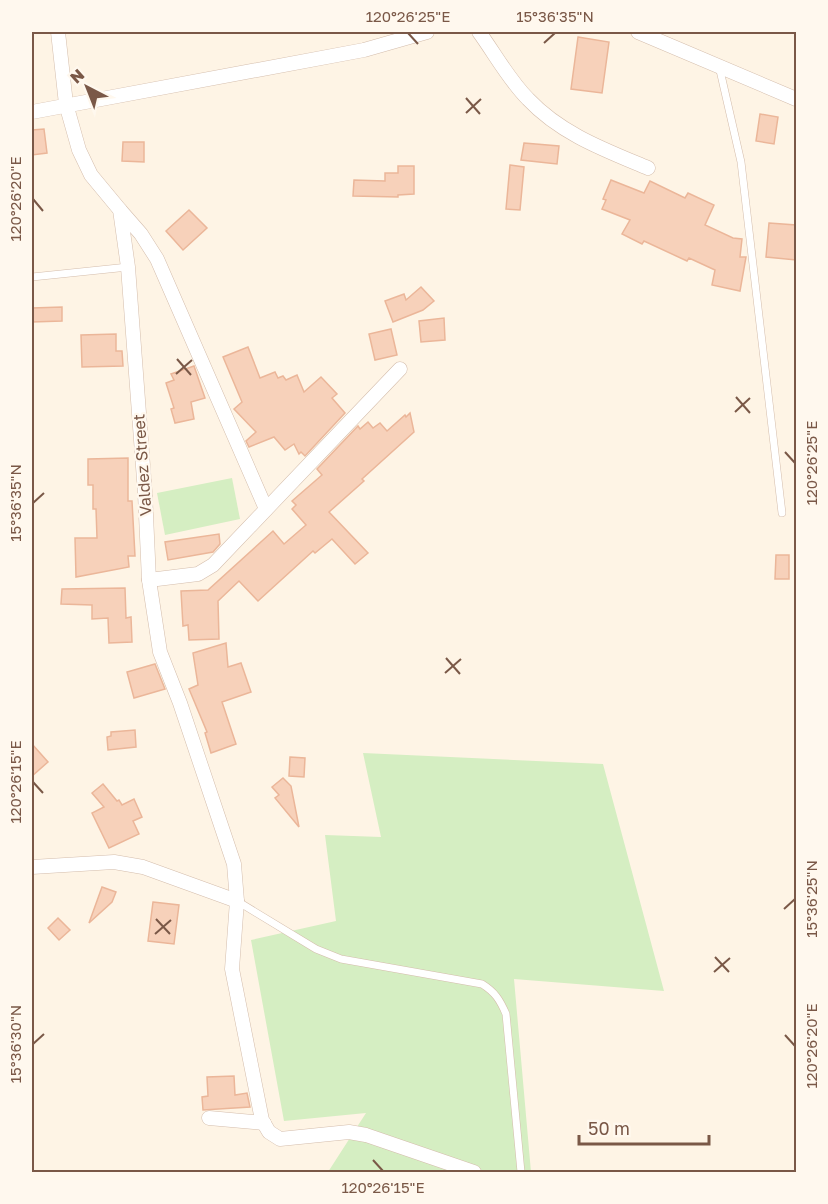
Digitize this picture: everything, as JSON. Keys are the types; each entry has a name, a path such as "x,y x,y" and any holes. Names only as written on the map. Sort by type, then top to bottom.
{"street":[{"path":"58,32 66,104 79,150 91,175 141,234 157,259 266,509"},
{"path":"32,112 364,50 427,32"},
{"path":"479,32 527,99 548,117 581,140 648,168"},
{"path":"638,32 796,99"},
{"name":"Valdez Street","path":"120,210 128,267 145,493 149,580 160,652 180,703 234,864 237,901 232,969 264,1123"},
{"path":"149,580 198,574 213,566 400,369"},
{"path":"32,867 114,862 142,867 237,901"},
{"path":"209,1118 264,1123 268,1132 280,1139 349,1132 366,1135 474,1173"}],"lane":[{"path":"719,66 741,162 782,513"},
{"path":"32,277 128,267"},
{"path":"237,901 316,949 341,959 482,984 493,991 506,1014 521,1173"}],"green space":[{"path":"232,478 240,519 165,535 157,493"},
{"path":"363,753 603,764 664,991 514,979 531,1172 328,1172 366,1113 284,1121 251,940 336,921 325,835 381,837"}],"building":[{"path":"578,37 609,42 602,93 571,89"},
{"path":"760,114 778,117 774,144 756,141"},
{"path":"44,129 47,153 32,155 32,130"},
{"path":"123,142 144,142 144,162 122,161"},
{"path":"524,143 559,146 557,164 521,160"},
{"path":"510,165 524,167 520,210 506,209"},
{"path":"398,166 414,166 414,194 398,195 398,197 353,196 354,180 385,181 385,173 398,173"},
{"path":"611,180 644,193 650,181 685,198 688,193 714,205 705,225 733,238 742,239 740,257 746,257 740,291 712,285 715,270 689,258 687,261 644,241 642,244 622,234 630,220 602,209 606,200 603,199"},
{"path":"189,210 207,228 183,250 166,231"},
{"path":"769,223 796,225 796,260 766,257"},
{"path":"421,287 434,301 423,310 393,322 385,301 404,294 406,300"},
{"path":"62,307 62,321 32,322 32,308"},
{"path":"444,318 445,340 421,342 419,321"},
{"path":"391,329 397,355 375,360 369,334"},
{"path":"116,334 116,351 122,351 123,366 82,367 81,335"},
{"path":"248,347 260,378 275,372 278,378 283,376 286,380 297,375 304,392 321,377 337,394 332,398 345,413 305,456 301,452 299,454 294,444 285,450 274,437 249,447 246,441 256,432 234,409 242,402 223,357"},
{"path":"194,366 205,398 191,402 194,419 175,423 171,409 174,408 166,383 174,380 171,374"},
{"path":"410,413 414,432 329,512 368,553 355,564 332,539 315,553 313,551 258,601 239,581 218,601 219,639 189,640 188,625 183,626 181,591 208,590 273,531 284,544 306,525 292,509 296,505 292,501 322,475 317,469 358,426 360,429 368,422 373,428 380,423 387,431"},
{"path":"128,458 128,501 132,501 135,556 128,556 129,567 76,577 75,538 97,538 96,509 93,509 93,485 88,485 88,459"},
{"path":"219,534 220,544 213,552 168,560 165,542"},
{"path":"776,555 789,555 789,579 775,579"},
{"path":"125,588 126,618 131,617 132,642 109,643 108,618 92,619 92,605 61,604 62,589"},
{"path":"226,643 228,667 241,663 251,692 222,702 236,744 211,753 205,733 207,732 189,689 198,685 193,653"},
{"path":"155,664 165,689 134,698 127,672"},
{"path":"135,730 136,747 108,750 107,737 111,736 111,732"},
{"path":"32,744 48,762 32,776"},
{"path":"290,757 305,758 304,777 289,776"},
{"path":"283,778 291,786 299,827 275,798 279,795 272,787"},
{"path":"103,784 122,805 134,799 142,817 133,821 139,834 109,848 92,813 104,807 92,793"},
{"path":"102,887 116,892 112,902 89,923"},
{"path":"153,902 179,905 174,944 148,941"},
{"path":"58,918 70,930 59,940 48,928"},
{"path":"234,1076 235,1095 247,1093 250,1107 203,1110 202,1097 208,1096 207,1077"}]}
